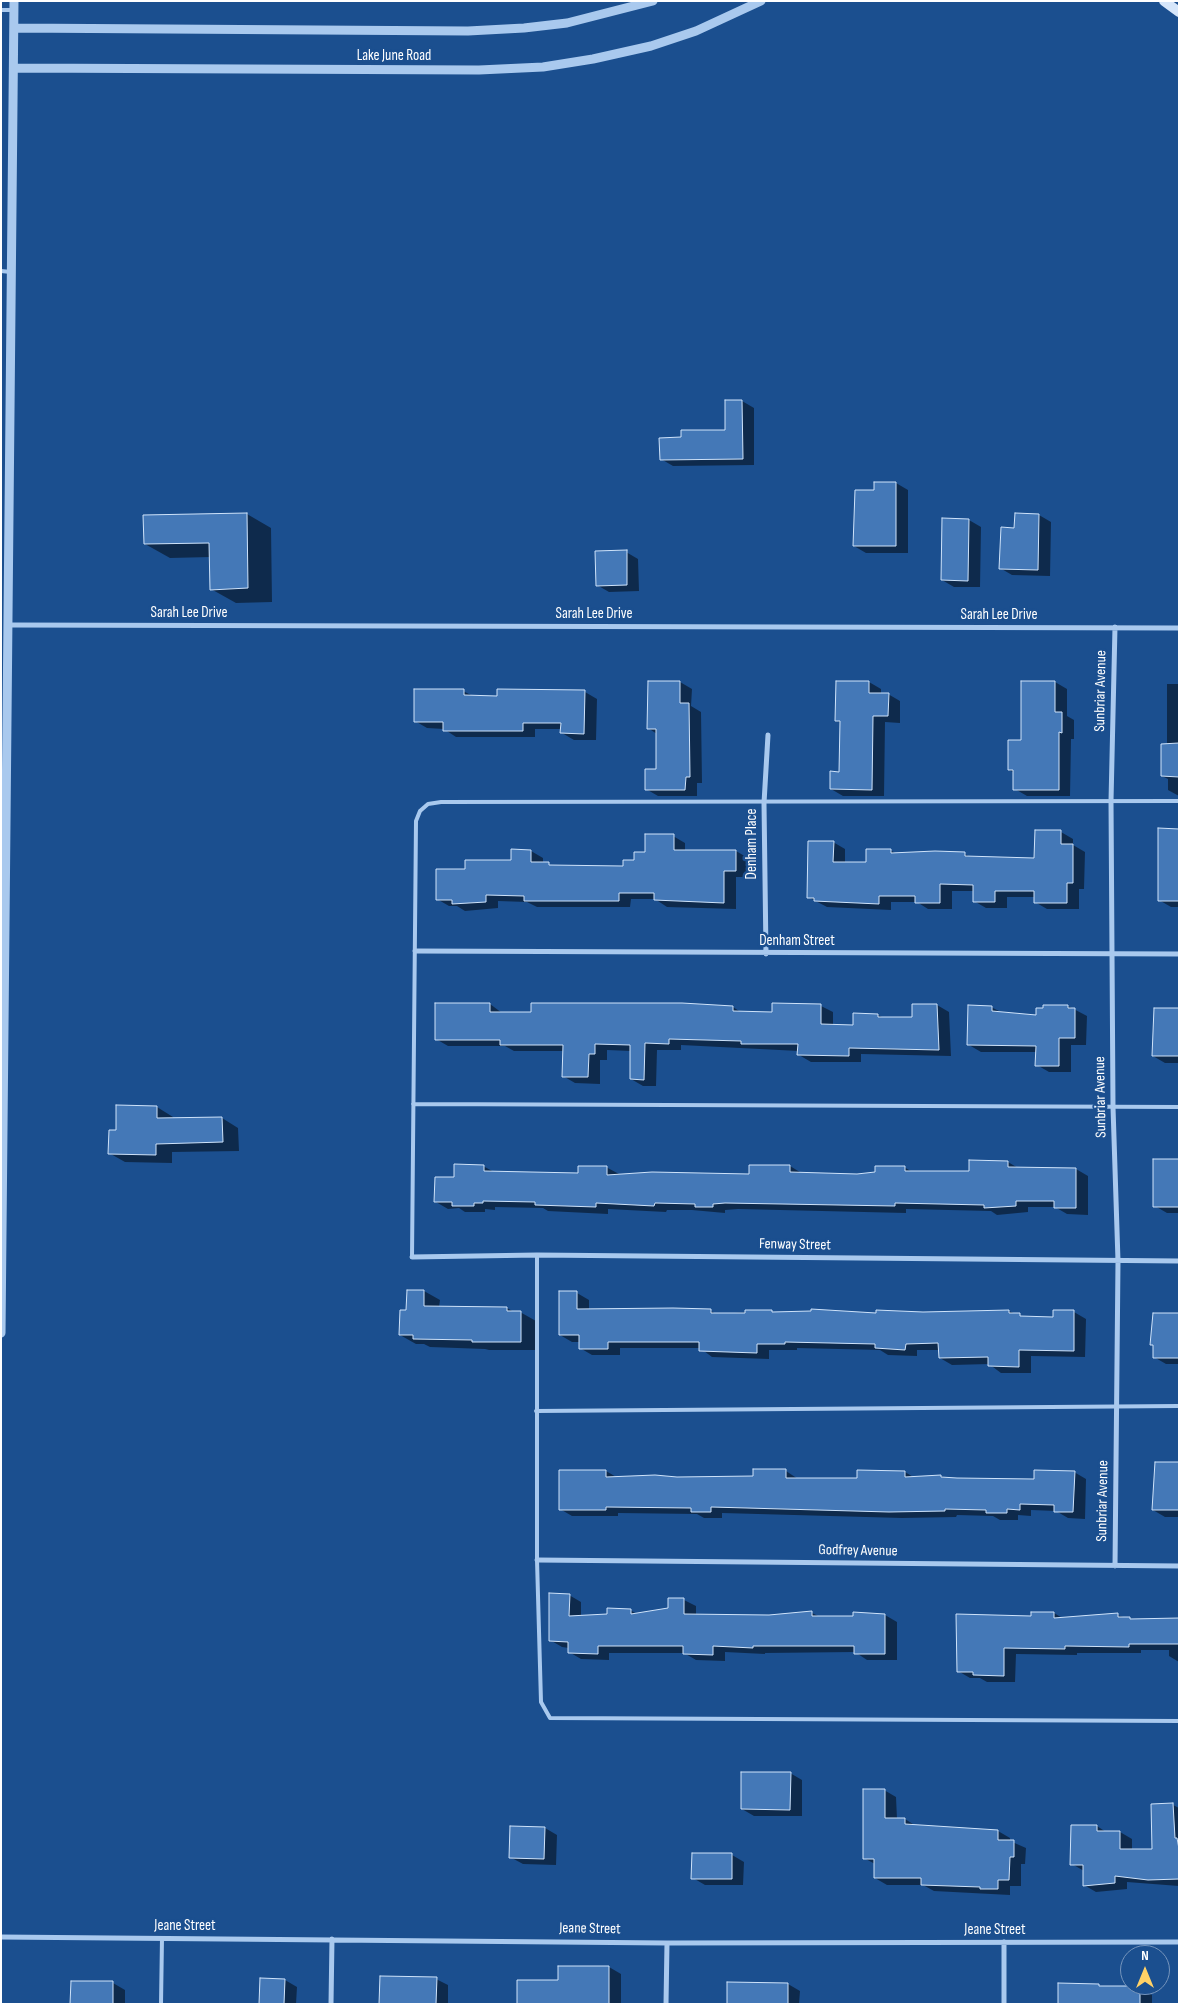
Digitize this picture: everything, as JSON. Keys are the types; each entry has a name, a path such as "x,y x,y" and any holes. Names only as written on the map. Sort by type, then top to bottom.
{"main road":[{"path":"1164,1 1179,12"}],"street":[{"name":"Lake June Road","path":"15,28 468,31 524,28 567,22 653,1"},
{"name":"Lake June Road","path":"15,68 479,70 543,67 593,60 651,46 696,31 761,1"},
{"path":"1,1334 2,1118 10,625 14,6"},
{"name":"Sarah Lee Drive","path":"10,625 1179,628"},
{"name":"Sunbriar Avenue","path":"1115,627 1111,801 1113,1107 1118,1261 1115,1566"},
{"name":"Denham Place","path":"766,954 764,803 768,735"},
{"name":"Denham Street","path":"415,951 766,954 1179,954"},
{"name":"Fenway Street","path":"412,1257 537,1255 1179,1261"},
{"name":"Godfrey Avenue","path":"537,1560 1179,1566"},
{"name":"Jeane Street","path":"1,1936 667,1943 1179,1942"},
{"path":"331,2004 332,1939"},
{"path":"1004,1942 1004,2004"},
{"path":"666,2004 667,1943"}],"lane":[{"path":"1,10 14,6"},
{"path":"1,272 12,272"},
{"path":"412,1257 416,821 420,811 428,804 441,802 1179,801"},
{"path":"414,1104 1179,1107"},
{"path":"537,1255 537,1560 541,1702 550,1718 1179,1721"},
{"path":"536,1411 1179,1406"},
{"path":"161,2004 162,1938"}],"building":[{"path":"725,400 742,400 743,459 660,460 659,438 681,437 681,430 725,430"},
{"path":"874,482 896,482 896,546 853,546 855,490 874,490"},
{"path":"247,513 248,588 210,590 209,543 144,544 143,515"},
{"path":"1015,513 1039,514 1038,570 999,569 1001,527 1014,528"},
{"path":"942,518 969,519 968,581 941,580"},
{"path":"627,550 627,585 596,586 595,551"},
{"path":"648,681 680,681 680,703 689,703 690,777 686,777 685,790 645,790 645,769 656,769 656,729 647,729"},
{"path":"836,681 869,681 869,693 889,693 888,716 873,716 872,790 830,789 830,771 839,772 840,721 835,721"},
{"path":"1021,681 1055,681 1055,712 1062,712 1062,733 1059,732 1059,790 1013,790 1013,770 1008,770 1008,740 1021,740"},
{"path":"414,689 464,689 464,695 497,696 497,689 585,690 584,734 560,733 561,723 523,723 523,731 443,731 443,722 414,722"},
{"path":"1179,743 1179,777 1161,776 1161,744"},
{"path":"1158,828 1179,829 1179,901 1158,901"},
{"path":"1035,830 1061,830 1061,844 1073,844 1073,883 1067,883 1067,903 1034,903 1034,891 995,891 995,902 973,902 973,885 940,884 940,903 915,903 915,896 879,896 879,904 814,901 814,898 807,898 808,841 834,841 833,862 866,862 866,849 891,849 891,853 965,852 965,856 1034,858"},
{"path":"645,834 674,834 674,850 736,850 736,871 724,871 724,903 654,900 654,893 619,893 619,901 524,901 524,896 486,895 486,902 452,904 452,900 436,900 436,869 465,869 465,860 511,860 511,849 531,850 531,862 549,862 549,865 623,866 623,860 634,860 634,852 645,852"},
{"path":"435,1003 490,1003 490,1012 531,1012 531,1003 682,1003 733,1006 733,1011 772,1012 772,1003 821,1004 821,1024 853,1025 853,1013 878,1014 878,1017 912,1017 912,1004 937,1004 939,1050 849,1048 849,1056 797,1055 798,1044 741,1044 741,1041 669,1039 669,1044 645,1043 644,1080 630,1079 630,1045 595,1044 595,1054 589,1054 588,1077 562,1077 563,1045 500,1045 500,1040 435,1040"},
{"path":"968,1005 992,1006 992,1011 1036,1015 1036,1008 1043,1008 1043,1005 1068,1005 1068,1008 1075,1008 1075,1038 1059,1038 1059,1066 1035,1066 1036,1046 967,1045"},
{"path":"1154,1008 1179,1008 1179,1056 1152,1056"},
{"path":"116,1105 157,1106 157,1118 222,1117 223,1142 156,1144 156,1155 108,1154 109,1130 116,1130"},
{"path":"1153,1159 1179,1159 1179,1207 1153,1207"},
{"path":"969,1160 1008,1161 1008,1167 1076,1168 1076,1208 1054,1208 1054,1201 1016,1201 1016,1206 984,1208 984,1205 895,1203 895,1206 725,1203 713,1204 713,1207 695,1207 695,1204 655,1203 654,1206 596,1203 596,1207 535,1205 535,1202 483,1201 483,1203 474,1203 474,1206 452,1206 452,1202 434,1202 435,1177 454,1177 454,1164 484,1165 484,1171 578,1173 578,1166 607,1166 607,1175 652,1172 749,1174 749,1165 790,1165 790,1172 857,1174 875,1172 875,1166 905,1166 905,1171 969,1171"},
{"path":"407,1290 424,1290 424,1306 507,1307 507,1311 521,1311 521,1342 413,1339 413,1335 399,1335 400,1310 406,1310"},
{"path":"559,1291 577,1291 577,1309 711,1309 711,1313 745,1313 745,1310 772,1310 772,1312 811,1311 811,1309 876,1313 876,1310 923,1312 1009,1310 1009,1313 1020,1313 1020,1316 1053,1317 1053,1310 1074,1310 1074,1351 1019,1350 1019,1367 988,1366 988,1357 939,1358 938,1343 906,1344 905,1350 875,1348 875,1344 785,1342 785,1344 757,1344 757,1353 699,1351 699,1342 608,1342 608,1349 579,1349 579,1335 559,1335"},
{"path":"1153,1313 1179,1313 1179,1358 1153,1358 1153,1345 1150,1345"},
{"path":"1155,1462 1179,1462 1179,1510 1152,1510"},
{"path":"753,1469 786,1469 786,1478 857,1478 857,1470 905,1471 905,1477 941,1475 941,1477 957,1478 1034,1479 1034,1470 1075,1471 1073,1512 1054,1512 1054,1505 1020,1504 1020,1510 1007,1509 1007,1513 986,1513 986,1510 945,1509 945,1511 889,1512 711,1507 711,1512 691,1512 691,1508 606,1507 606,1510 559,1510 559,1470 606,1470 606,1477 655,1475 677,1477 753,1476"},
{"path":"549,1593 570,1594 569,1616 607,1614 607,1608 631,1609 631,1614 668,1608 668,1598 684,1598 684,1614 769,1615 812,1611 812,1616 853,1616 853,1612 885,1614 885,1654 854,1654 854,1646 753,1646 753,1648 713,1646 713,1655 683,1654 683,1646 598,1646 598,1654 568,1653 568,1642 549,1641"},
{"path":"1031,1612 1054,1612 1054,1618 1118,1613 1118,1617 1130,1617 1130,1619 1179,1618 1179,1644 1129,1644 1129,1647 1065,1646 1065,1649 1004,1648 1004,1676 973,1675 973,1672 957,1672 956,1614 1031,1616"},
{"path":"741,1772 791,1772 790,1810 741,1809"},
{"path":"863,1789 885,1789 885,1818 905,1818 905,1824 998,1830 998,1840 1014,1840 1014,1857 1010,1857 1009,1880 998,1880 998,1889 980,1889 980,1887 921,1885 921,1878 874,1878 874,1859 863,1859"},
{"path":"1173,1803 1175,1838 1177,1838 1179,1849 1179,1879 1148,1880 1115,1876 1115,1883 1083,1886 1083,1865 1070,1865 1071,1825 1097,1825 1097,1831 1120,1831 1120,1849 1152,1849 1151,1804"},
{"path":"510,1826 545,1827 544,1859 509,1858"},
{"path":"692,1853 732,1853 732,1879 691,1879"},
{"path":"558,1966 609,1966 609,2004 517,2004 517,1980 558,1980"},
{"path":"380,1976 437,1977 436,2004 379,2004"},
{"path":"260,1978 285,1979 284,2004 259,2004"},
{"path":"71,1981 113,1981 113,2004 70,2004"},
{"path":"727,1982 788,1983 788,2004 727,2004"},
{"path":"1058,1983 1120,1986 1120,1995 1140,1995 1140,2004 1058,2004"}]}
